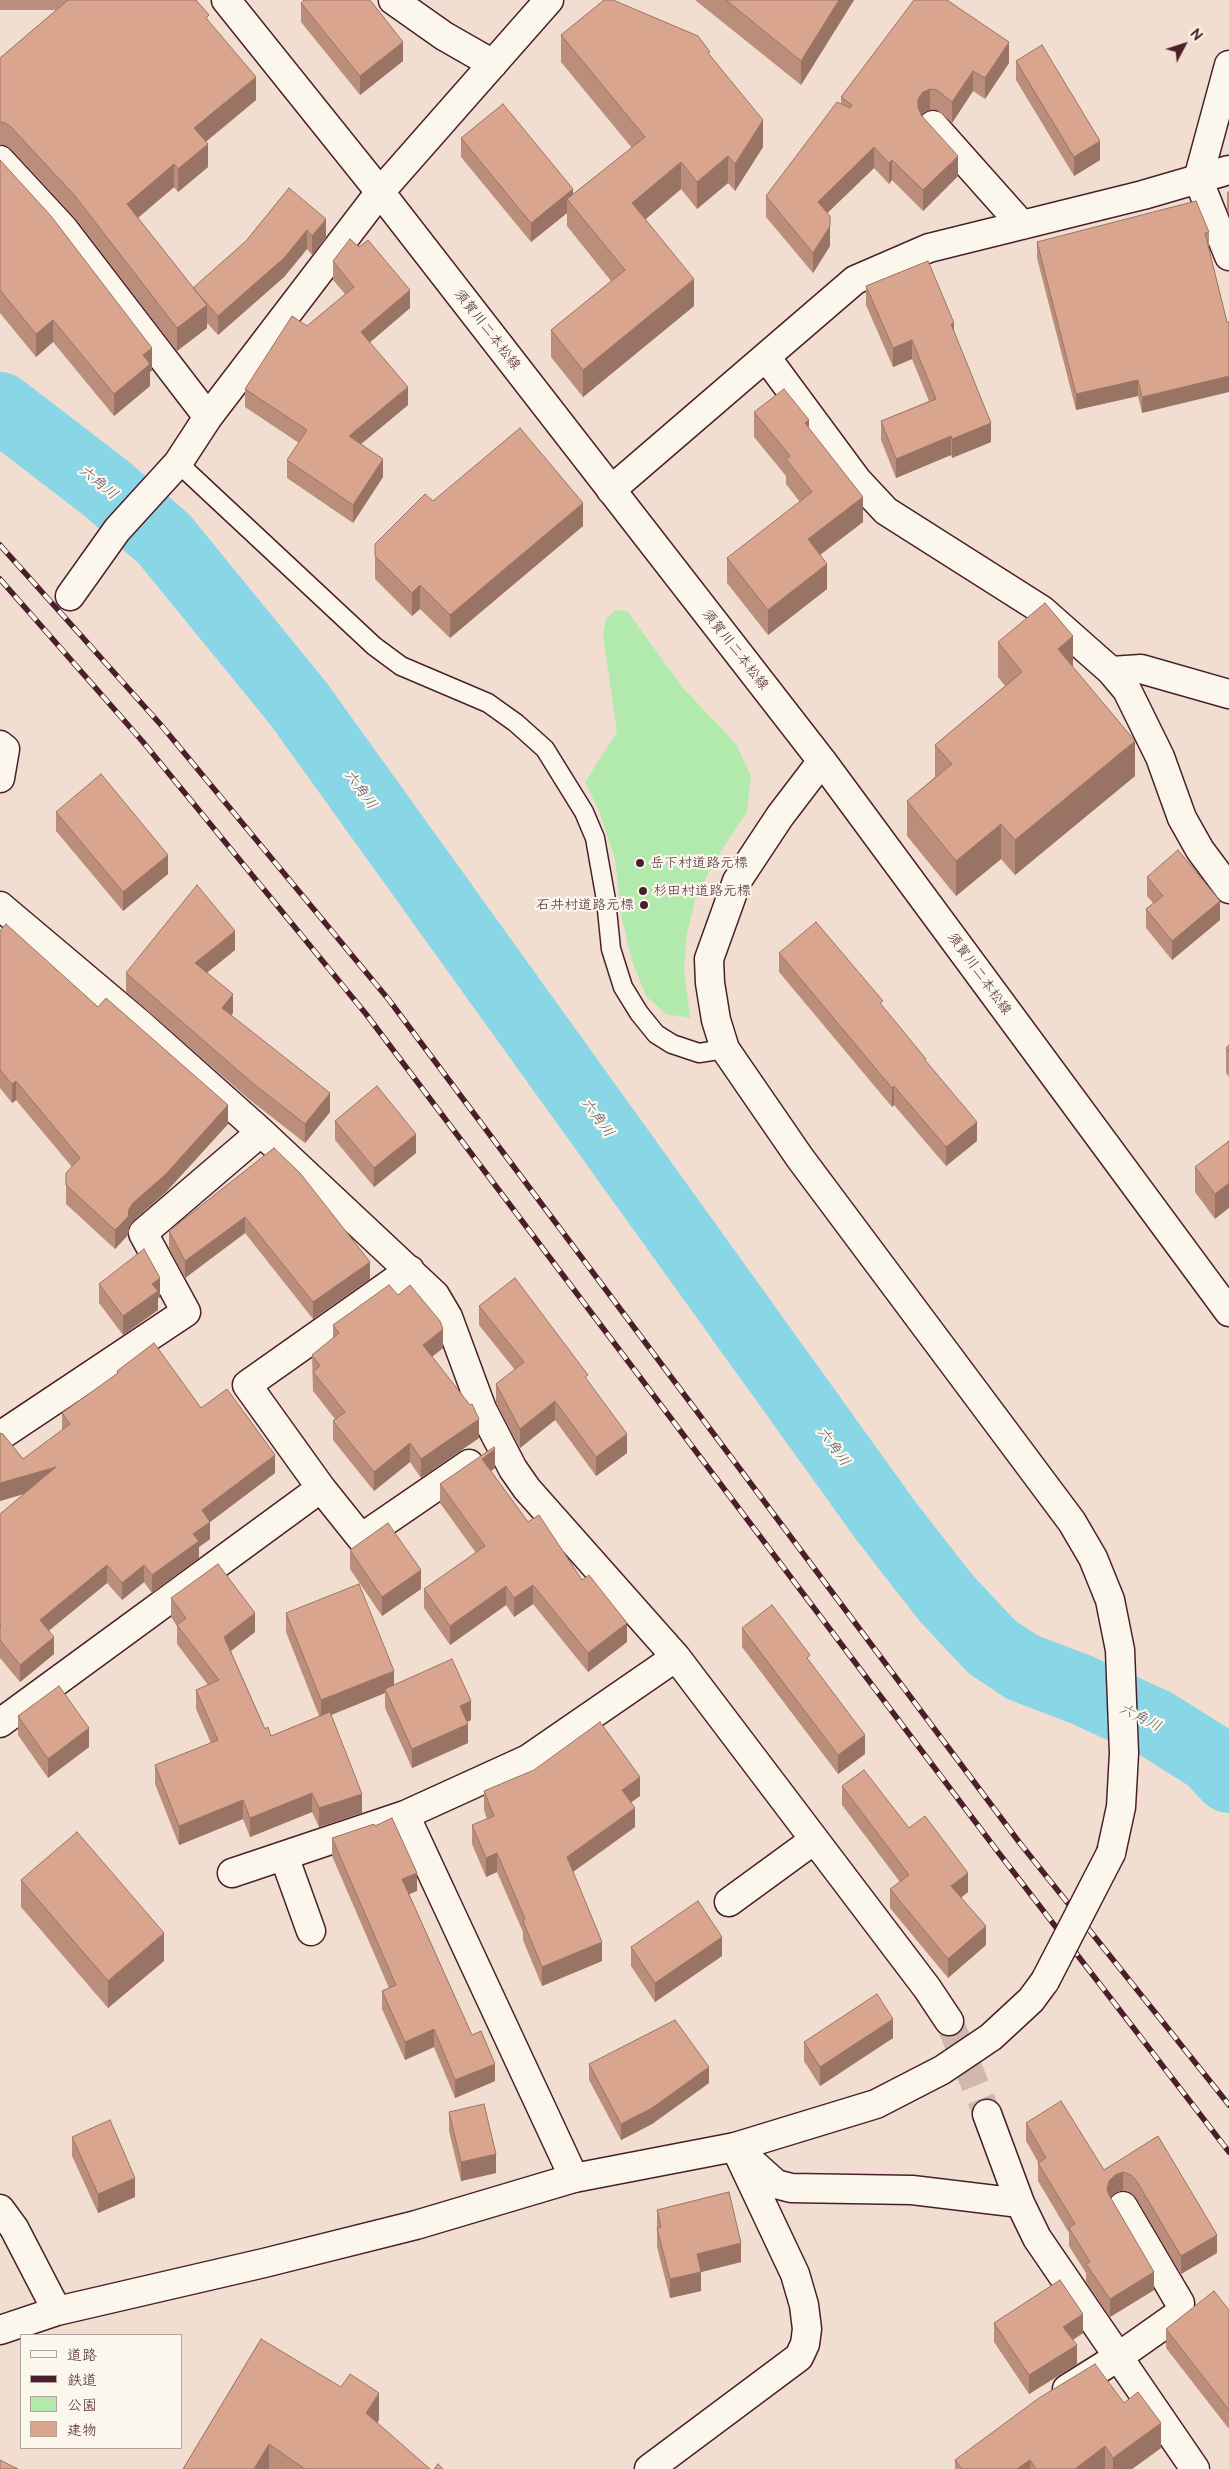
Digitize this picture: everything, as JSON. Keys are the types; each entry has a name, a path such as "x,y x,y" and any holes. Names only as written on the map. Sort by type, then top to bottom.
{"street":[{"name":"須賀川二本松線","path":"226,0 380,192 822,761 1229,1312"},
{"path":"394,0 444,36 493,64"},
{"path":"70,596 116,530 172,469 208,417 380,192 549,0"},
{"path":"1229,65 1198,179 1229,256"},
{"path":"933,125 1022,225"},
{"path":"0,160 63,228 208,417"},
{"path":"611,490 855,280 929,248 1229,170"},
{"path":"766,357 857,480 886,511 1042,610 1111,670 1127,690 1160,758 1182,818 1200,850 1229,889"},
{"path":"1111,670 1141,669 1229,694"},
{"path":"0,745 5,749 0,778"},
{"path":"0,2330 57,2311 264,2263 416,2225 574,2178 736,2147 876,2104 942,2070 991,2037 1031,2000 1044,1981 1111,1853 1121,1808 1124,1753 1120,1650 1110,1600 1093,1558 1072,1522 800,1158 725,1049 716,1020 710,983 709,959 737,880 780,816 822,761"},
{"path":"0,906 140,1024 261,1132 435,1295 448,1317 482,1409 499,1443 527,1489 676,1657 927,1988 949,2021"},
{"path":"0,1436 186,1312 143,1233 261,1132"},
{"path":"410,1270 247,1385 321,1488 361,1538 499,1443"},
{"path":"0,1723 321,1488"},
{"path":"232,1873 405,1815 528,1759 676,1657"},
{"path":"405,1815 574,2178"},
{"path":"730,1902 814,1840"},
{"path":"284,1856 311,1931"},
{"path":"987,2114 1020,2203 1037,2238 1195,2469"},
{"path":"736,2147 776,2184 791,2188 912,2190 1020,2203"},
{"path":"649,2469 799,2357 806,2344 807,2329 804,2305 796,2274 736,2147"},
{"path":"1042,2404 1118,2357 1179,2314 1180,2303 1123,2206"},
{"path":"0,2209 14,2228 57,2311"}],"lane":[{"path":"172,469 374,646 401,666 488,703 516,723 545,749 580,805 594,838 606,900 611,949 623,987 639,1013 656,1034 672,1044 699,1053 725,1049"}],"green space":[{"path":"616,610 627,611 683,688 736,744 751,776 747,812 721,851 696,896 687,933 684,968 690,1018 666,1014 646,996 632,961 622,919 615,859 599,811 585,782 617,732 603,635 606,619"}],"building":[{"path":"68,0 196,0 209,15 206,18 256,77 194,128 208,144 178,169 174,164 127,204 207,305 177,328 75,196 11,127 0,122 0,58"},
{"path":"304,0 370,0 403,42 360,76 301,3"},
{"path":"604,0 613,0 698,36 710,52 708,53 763,120 735,164 728,156 697,182 681,162 632,203 694,279 583,370 551,330 625,270 567,199 645,137 561,35"},
{"path":"726,0 839,0 801,61"},
{"path":"914,0 947,0 1009,42 985,78 973,71 952,102 937,90 930,89 923,92 918,99 921,115 958,156 923,190 892,160 889,163 874,147 818,202 830,216 830,226 813,253 766,196 837,102 850,108 852,105 841,97"},
{"path":"1042,45 1100,141 1074,157 1016,61"},
{"path":"503,104 573,189 531,223 461,138"},
{"path":"0,160 51,216 152,348 143,355 150,364 114,394 53,320 36,334 0,290"},
{"path":"289,188 326,219 312,236 307,230 284,258 218,316 193,288 246,241"},
{"path":"1196,201 1209,232 1205,233 1227,322 1229,322 1229,376 1142,397 1138,380 1076,394 1037,242"},
{"path":"350,239 359,247 368,240 410,290 361,332 408,387 349,436 383,459 353,505 287,460 307,430 245,389 292,316 307,326 354,287 333,261"},
{"path":"928,261 954,323 951,324 991,423 952,439 951,436 896,459 881,421 936,399 912,340 893,348 866,286"},
{"path":"784,389 809,420 805,423 863,497 808,539 827,564 768,610 727,558 812,492 786,459 790,456 754,412"},
{"path":"520,428 583,503 450,615 420,585 412,593 375,556 375,544 425,494 433,501"},
{"path":"1045,603 1073,636 1058,649 1135,741 1015,840 1001,824 956,861 907,801 952,764 935,745 1022,672 998,642"},
{"path":"101,774 168,855 123,892 56,812"},
{"path":"1178,850 1220,901 1172,941 1146,909 1163,896 1147,877"},
{"path":"197,885 235,931 195,963 233,994 222,1008 330,1093 305,1124 250,1081 126,973"},
{"path":"816,922 883,1001 880,1003 977,1122 946,1147 894,1086 892,1088 779,953"},
{"path":"6,924 98,1007 106,998 228,1105 166,1174 133,1203 129,1209 128,1217 115,1230 66,1185 66,1173 80,1158 16,1081 12,1084 0,1070 0,931"},
{"path":"377,1086 416,1134 374,1168 335,1121"},
{"path":"1229,1141 1229,1183 1215,1194 1195,1167"},
{"path":"274,1148 300,1173 370,1262 313,1302 245,1217 185,1261 169,1231"},
{"path":"144,1249 160,1278 152,1284 158,1291 123,1316 99,1284"},
{"path":"515,1278 588,1375 585,1377 627,1434 596,1457 555,1401 520,1429 496,1384 524,1362 479,1306"},
{"path":"389,1285 398,1295 410,1285 440,1321 443,1329 423,1345 470,1405 472,1404 479,1419 421,1459 410,1443 374,1472 333,1421 345,1412 313,1372 320,1366 312,1355 339,1333 333,1325"},
{"path":"154,1343 201,1408 227,1389 275,1455 202,1510 210,1522 193,1534 199,1541 152,1575 144,1565 122,1583 107,1565 40,1620 54,1637 20,1665 0,1640 0,1514 56,1467 0,1483 0,1433 3,1434 23,1459 70,1424 62,1413 118,1373 117,1371"},
{"path":"494,1447 495,1449 482,1459 528,1522 539,1515 582,1580 589,1575 627,1623 588,1653 533,1585 514,1598 506,1586 450,1626 424,1589 485,1546 440,1484"},
{"path":"388,1523 421,1570 382,1597 350,1550"},
{"path":"218,1564 255,1613 224,1637 265,1729 268,1727 271,1736 330,1712 362,1794 319,1808 312,1793 250,1818 243,1800 179,1826 155,1765 218,1740 196,1690 219,1680 177,1625 186,1618 171,1598"},
{"path":"359,1584 394,1671 321,1700 286,1613"},
{"path":"772,1605 810,1655 807,1658 865,1735 838,1755 742,1628"},
{"path":"452,1659 471,1701 460,1706 468,1724 412,1749 385,1689"},
{"path":"59,1686 89,1728 48,1759 18,1716"},
{"path":"600,1722 640,1777 622,1790 635,1808 567,1857 602,1942 542,1967 523,1921 525,1919 497,1853 486,1858 472,1825 494,1816 484,1791 534,1770"},
{"path":"864,1770 909,1828 925,1816 968,1873 951,1886 986,1926 948,1959 890,1889 909,1875 842,1786"},
{"path":"392,1818 417,1873 402,1879 472,2035 481,2031 495,2064 455,2080 434,2029 405,2042 382,1991 396,1985 332,1838 374,1824 375,1826"},
{"path":"77,1832 164,1933 108,1981 21,1880"},
{"path":"698,1901 722,1937 655,1983 631,1947"},
{"path":"877,1994 893,2019 820,2067 804,2042"},
{"path":"675,2020 709,2067 652,2108 621,2124 589,2064"},
{"path":"1061,2101 1104,2170 1158,2136 1217,2235 1181,2256 1136,2180 1131,2175 1123,2172 1115,2175 1109,2181 1107,2189 1109,2195 1154,2272 1110,2299 1086,2264 1090,2262 1069,2228 1075,2224 1038,2163 1046,2158 1026,2123"},
{"path":"484,2104 496,2154 461,2162 449,2112"},
{"path":"110,2120 135,2178 98,2194 72,2137"},
{"path":"729,2192 741,2243 697,2254 701,2272 670,2279 657,2228 661,2227 657,2210"},
{"path":"1060,2280 1083,2314 1063,2327 1077,2345 1029,2375 994,2323"},
{"path":"1214,2291 1229,2310 1229,2410 1166,2329"},
{"path":"261,2339 341,2387 350,2374 379,2393 366,2413 430,2469 305,2469 269,2444 254,2469 183,2469"},
{"path":"1095,2364 1124,2403 1138,2392 1161,2423 1113,2458 1105,2446 1075,2469 1036,2469 1030,2460 1017,2469 962,2469 955,2460 1039,2398"},
{"path":"0,2460 18,2469 0,2469"},
{"path":"438,2464 443,2469 434,2469"}],"waterway":[{"name":"六角川","path":"0,407 107,489 164,539 298,703 886,1521 946,1598 992,1647 1022,1667 1082,1690 1156,1724 1210,1758 1229,1778"}],"tunnel":[{"path":"949,2021 987,2114"}],"railway":[{"path":"0,545 161,725 389,1000 1019,1842 1229,2105"},
{"path":"0,579 143,742 366,1014 995,1848 1229,2152"}],"place":[{"name":"岳下村道路元標","path":"640,863"},
{"name":"杉田村道路元標","path":"643,891"},
{"name":"石井村道路元標","path":"644,905"}]}
